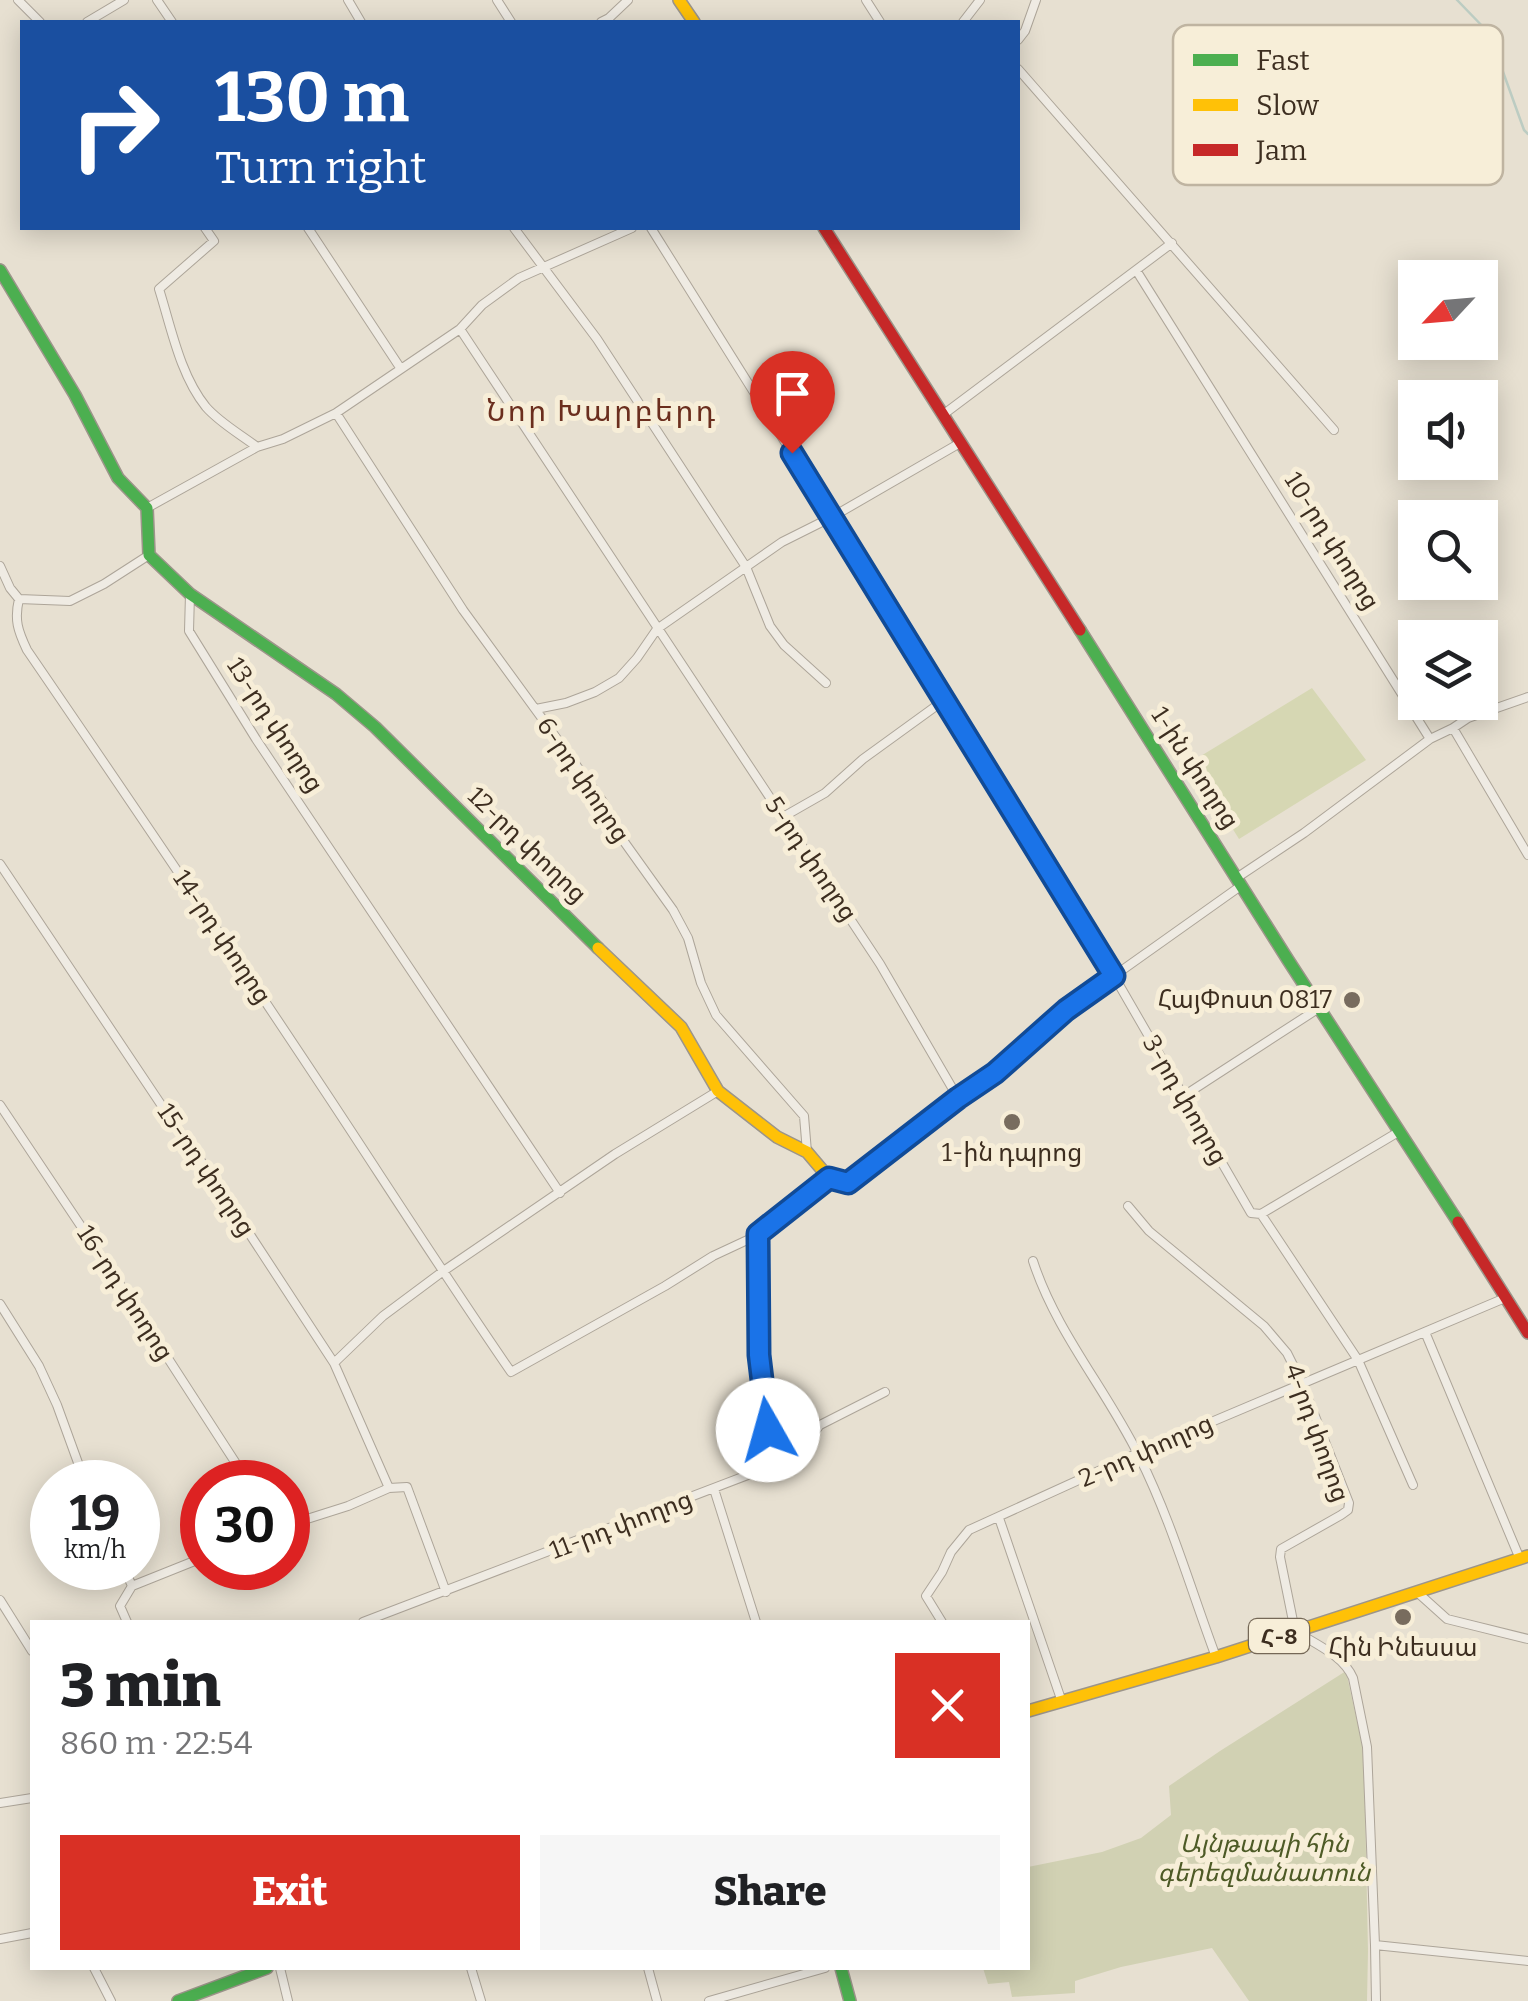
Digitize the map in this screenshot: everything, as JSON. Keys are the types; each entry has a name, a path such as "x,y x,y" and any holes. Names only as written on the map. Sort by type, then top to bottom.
{"main road":[{"name":"1-ին փողոց","path":"825,230 1528,1333"},
{"path":"0,270 75,395 118,478 147,508 149,556 190,594"},
{"name":"12-րդ փողոց","path":"190,594 336,694 375,728 681,1027 718,1091 778,1136 807,1152 829,1178"},
{"path":"829,1178 848,1183 958,1098"},
{"name":"Հ-8","path":"1030,1711 1216,1657 1524,1558"},
{"path":"178,2001 262,1970"},
{"path":"842,1970 850,2001"}],"street":[{"path":"18,0 38,20"},
{"path":"90,20 124,0"},
{"path":"605,20 628,0"},
{"path":"965,20 980,0"},
{"path":"1020,37 1036,0"},
{"path":"1020,70 1334,430"},
{"path":"206,230 214,241 159,289 176,346 198,395 210,411 257,447"},
{"path":"309,230 401,369"},
{"path":"516,230 596,339 746,567 770,626 784,645 826,683"},
{"path":"147,508 257,447 284,439 336,414 460,329 482,306 519,278 628,230"},
{"name":"3-րդ փողոց","path":"652,230 1114,976 1250,1213 1262,1214"},
{"path":"944,414 1172,243"},
{"name":"10-րդ փողոց","path":"1136,270 1430,740"},
{"name":"5-րդ փողոց","path":"460,329 880,964 958,1098"},
{"name":"6-րդ փողոց","path":"336,414 463,610 603,802 620,836 673,910 688,938 700,983 716,1015 804,1116 807,1152"},
{"path":"536,710 595,692 619,678 657,629 782,542 960,443"},
{"path":"0,566 5,589 19,599 70,600 149,556"},
{"name":"13-րդ փողոց","path":"190,594 189,631 560,1193"},
{"name":"14-րդ փողոց","path":"19,599 15,618 27,650 511,1372 712,1256 758,1234"},
{"path":"958,1098 995,1073 1066,1010 1430,740 1468,718 1528,697"},
{"path":"782,817 825,793 863,759 943,701"},
{"path":"1453,728 1528,855"},
{"name":"15-րդ փողոց","path":"0,864 334,1363 389,1488"},
{"path":"1182,1096 1319,1008"},
{"path":"334,1363 383,1316 442,1272 615,1154 718,1091"},
{"name":"16-րդ փողոց","path":"0,1105 234,1460"},
{"path":"1400,1131 1262,1214 1358,1360 1413,1485"},
{"path":"773,1467 759,1355 758,1234 829,1178"},
{"name":"4-րդ փողոց","path":"1128,1206 1149,1231 1264,1326 1287,1353 1302,1383 1348,1510 1281,1549 1295,1631"},
{"path":"1033,1261 1040,1284 1066,1334 1138,1453 1216,1657"},
{"name":"2-րդ փողոց","path":"941,1620 926,1596 950,1552 969,1530 1138,1453 1505,1298"},
{"path":"0,1304 39,1366 77,1460"},
{"path":"1425,1332 1524,1558"},
{"name":"11-րդ փողոց","path":"369,1620 808,1452 812,1435 820,1424 885,1392"},
{"path":"310,1518 389,1488 407,1488 446,1592"},
{"path":"714,1488 755,1620"},
{"path":"999,1518 1062,1702"},
{"path":"126,1620 120,1606 130,1590"},
{"path":"1417,1592 1447,1619 1528,1639"},
{"path":"0,1600 30,1648"},
{"path":"1295,1631 1339,1658 1353,1678 1367,1747 1376,2001"},
{"path":"0,1804 30,1798"},
{"path":"0,1939 30,1933"},
{"path":"1375,1944 1528,1960"},
{"path":"95,1970 111,2001"},
{"path":"280,1970 288,2001"},
{"path":"472,1970 481,2001"},
{"path":"649,1970 657,2001"},
{"path":"709,2001 818,1970"}],"green space":[{"path":"1312,688 1366,760 1239,839 1191,762"},
{"name":"Այնթապի հին գերեզմանատուն","path":"1346,1671 1364,1753 1367,2001 1249,2001 1212,1948 1075,1981 1075,1993 1012,1997 1009,1982 988,1984 984,1970 1030,1970 1030,1867 1102,1852 1141,1838 1171,1815 1169,1786"}],"waterway":[{"path":"1457,0 1481,25"},
{"path":"1503,72 1528,134"}],"traffic: fast":[{"path":"0,270 75,395 118,478 147,508 149,555 190,594 336,694 375,727 598,948"},
{"path":"1080,630 1458,1222"},
{"path":"178,2001 262,1970"},
{"path":"842,1970 850,2001"}],"traffic: slow":[{"path":"679,0 693,20"},
{"path":"598,948 681,1027 718,1091 777,1137 807,1152 829,1178 847,1183 958,1098"},
{"path":"1030,1710 1216,1657 1528,1556"}],"traffic: jam":[{"path":"825,230 1080,630"},
{"path":"1458,1222 1528,1333"}],"place":[{"name":"ՀայՓոստ 0817","path":"1352,1000"},
{"name":"1-ին դպրոց","path":"1012,1122"},
{"name":"Հին Ինեսսա","path":"1403,1617"}],"district":[{"name":"Նոր Խարբերդ","path":"602,411"}],"route":[{"path":"768,1430 759,1355 758,1234 829,1178 848,1183 995,1073 1066,1010 1114,976 792,453"}]}
